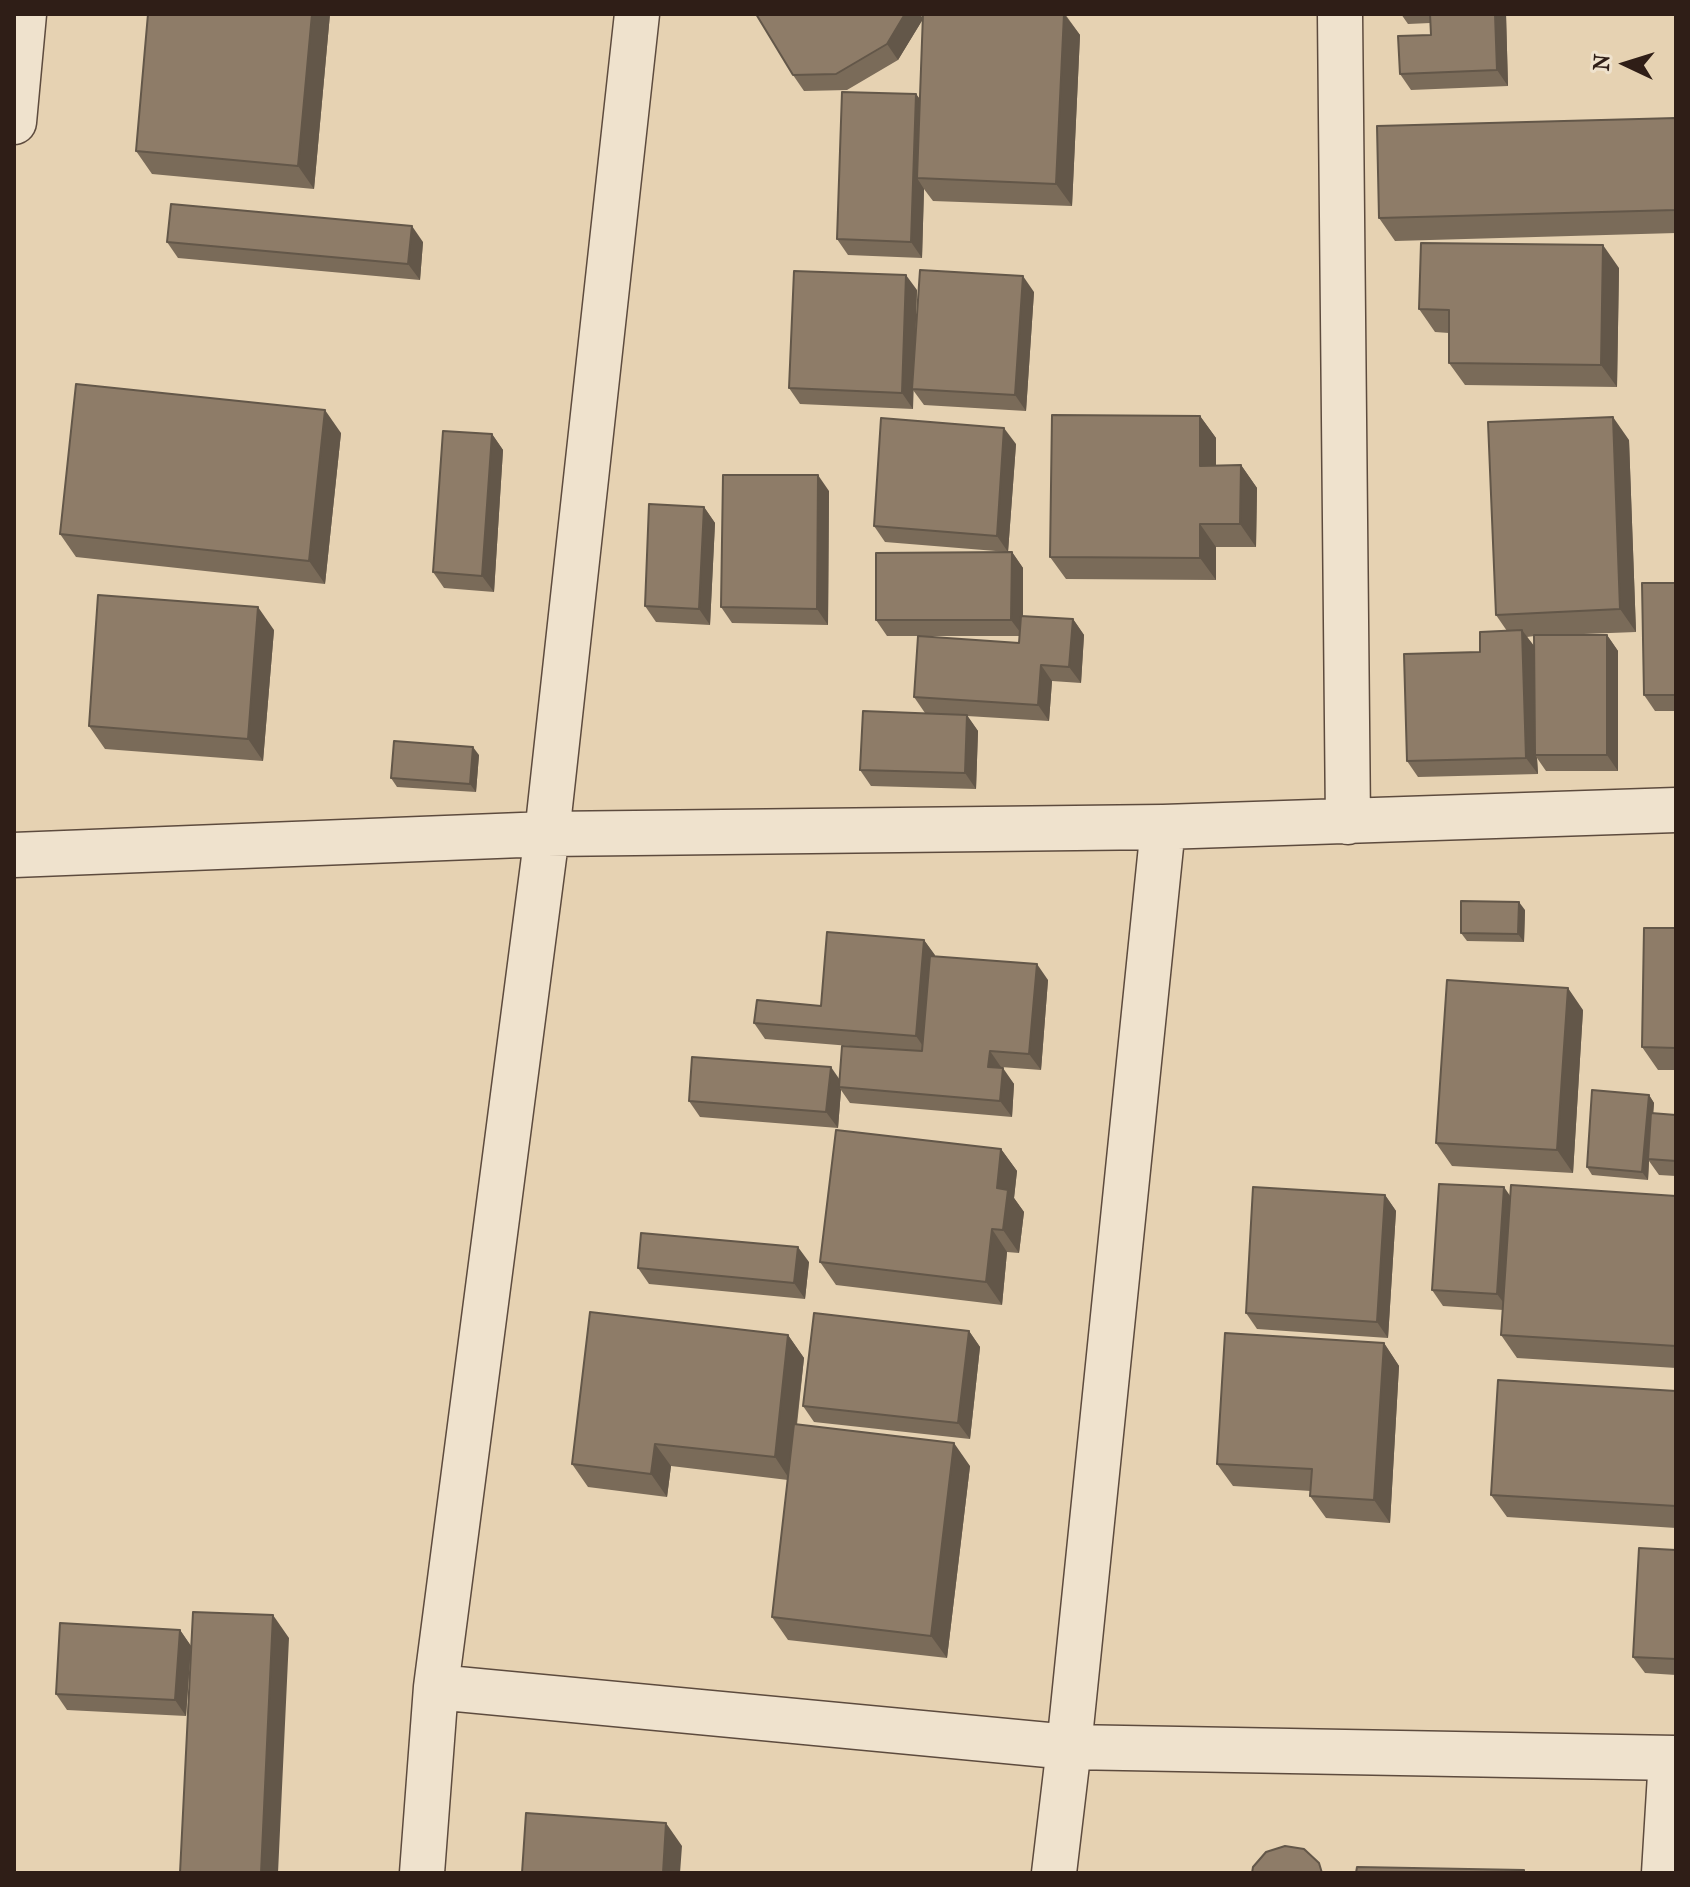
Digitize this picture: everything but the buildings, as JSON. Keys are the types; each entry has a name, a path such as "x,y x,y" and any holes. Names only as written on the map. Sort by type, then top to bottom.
{"street":[{"path":"14,122 24,14"},
{"path":"422,1873 436,1687 547,834 637,14"},
{"path":"1340,14 1348,822"},
{"path":"14,855 547,834 1163,827 1676,810"},
{"path":"1054,1873 1163,827"},
{"path":"436,1687 1069,1747 1673,1758 1664,1873"}]}
